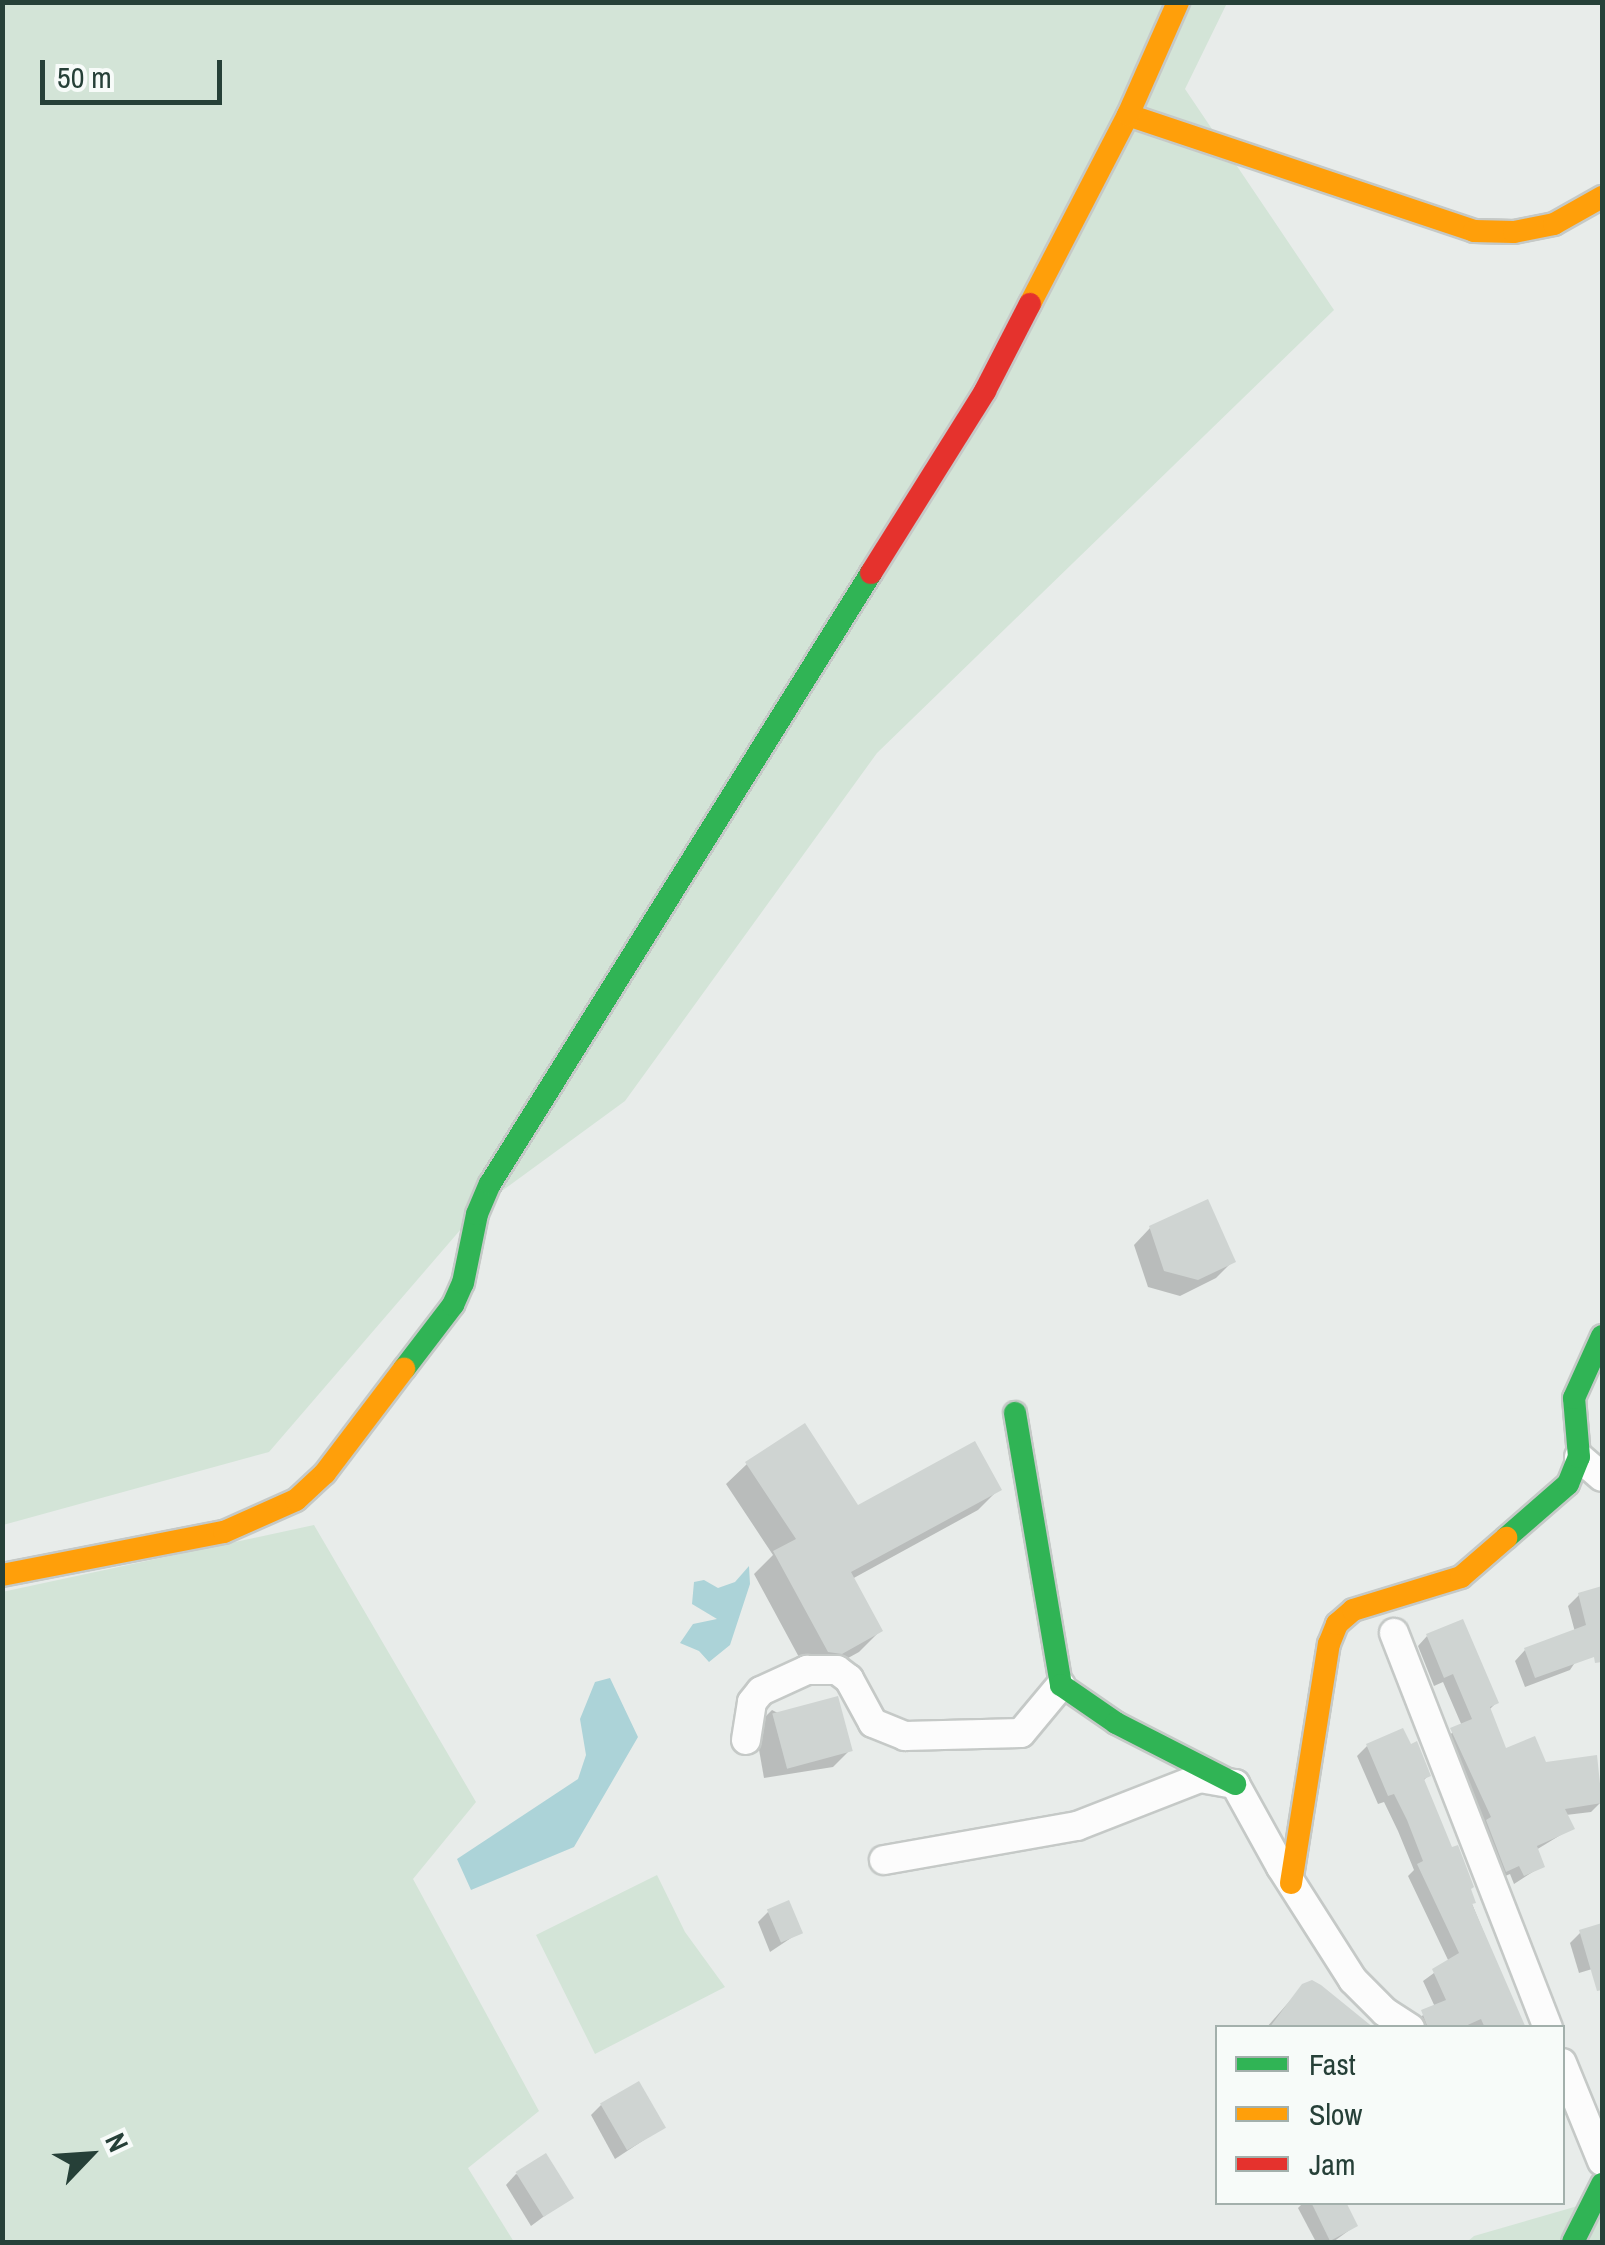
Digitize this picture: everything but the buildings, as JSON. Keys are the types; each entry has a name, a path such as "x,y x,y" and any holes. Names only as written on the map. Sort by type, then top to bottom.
{"street":[{"path":"2,1575 224,1532 296,1500 325,1473 453,1305 463,1283 477,1214 490,1184 985,391 1128,115 1178,2"},
{"path":"1128,115 1474,231 1514,232 1554,224 1602,197"},
{"path":"1291,1883 1329,1644 1337,1624 1354,1610 1439,1586 1480,1564 1568,1484 1579,1457 1574,1398 1602,1336"},
{"path":"1015,1413 1060,1685 1116,1723 1235,1784 1291,1883 1353,1980 1385,2012 1405,2025"},
{"path":"1579,1457 1602,1477"},
{"path":"1394,1633 1547,2025"},
{"path":"746,1740 752,1702 761,1691 807,1670 837,1670 849,1679 873,1723 904,1736 1020,1733 1060,1685"},
{"path":"884,1860 1077,1826 1200,1778 1235,1784"},
{"path":"1565,2070 1602,2161"},
{"path":"1565,2114 1588,2126"},
{"path":"1573,2242 1585,2211 1602,2184"}],"green space":[{"path":"3,3 1227,3 1185,89 1334,310 877,753 625,1101 480,1207 269,1452 3,1525"},
{"path":"314,1525 476,1802 413,1879 539,2111 468,2168 514,2242 3,2242 2,1592"},
{"path":"657,1875 685,1932 725,1987 595,2054 536,1935"},
{"path":"1602,2199 1602,2242 1467,2242 1474,2236"}],"water":[{"path":"749,1566 750,1584 730,1645 709,1662 699,1651 680,1643 693,1624 717,1619 692,1604 694,1582 704,1580 718,1588 735,1582"},
{"path":"610,1678 638,1737 574,1847 471,1890 457,1859 578,1779 586,1755 580,1719 595,1682"}],"traffic: fast":[{"path":"404,1369 453,1305 463,1283 477,1214 490,1184 871,573"},
{"path":"1506,1538 1568,1484 1579,1457 1574,1398 1602,1336"},
{"path":"1015,1413 1061,1685 1116,1723 1235,1784"},
{"path":"1573,2242 1602,2184"}],"traffic: slow":[{"path":"1030,304 1128,115 1178,2"},
{"path":"1128,115 1474,231 1514,232 1554,224 1602,197"},
{"path":"2,1575 224,1532 296,1500 325,1473 404,1369"},
{"path":"1291,1883 1329,1644 1337,1624 1353,1610 1461,1577 1506,1538"}],"traffic: jam":[{"path":"871,573 985,391 1030,304"}]}
